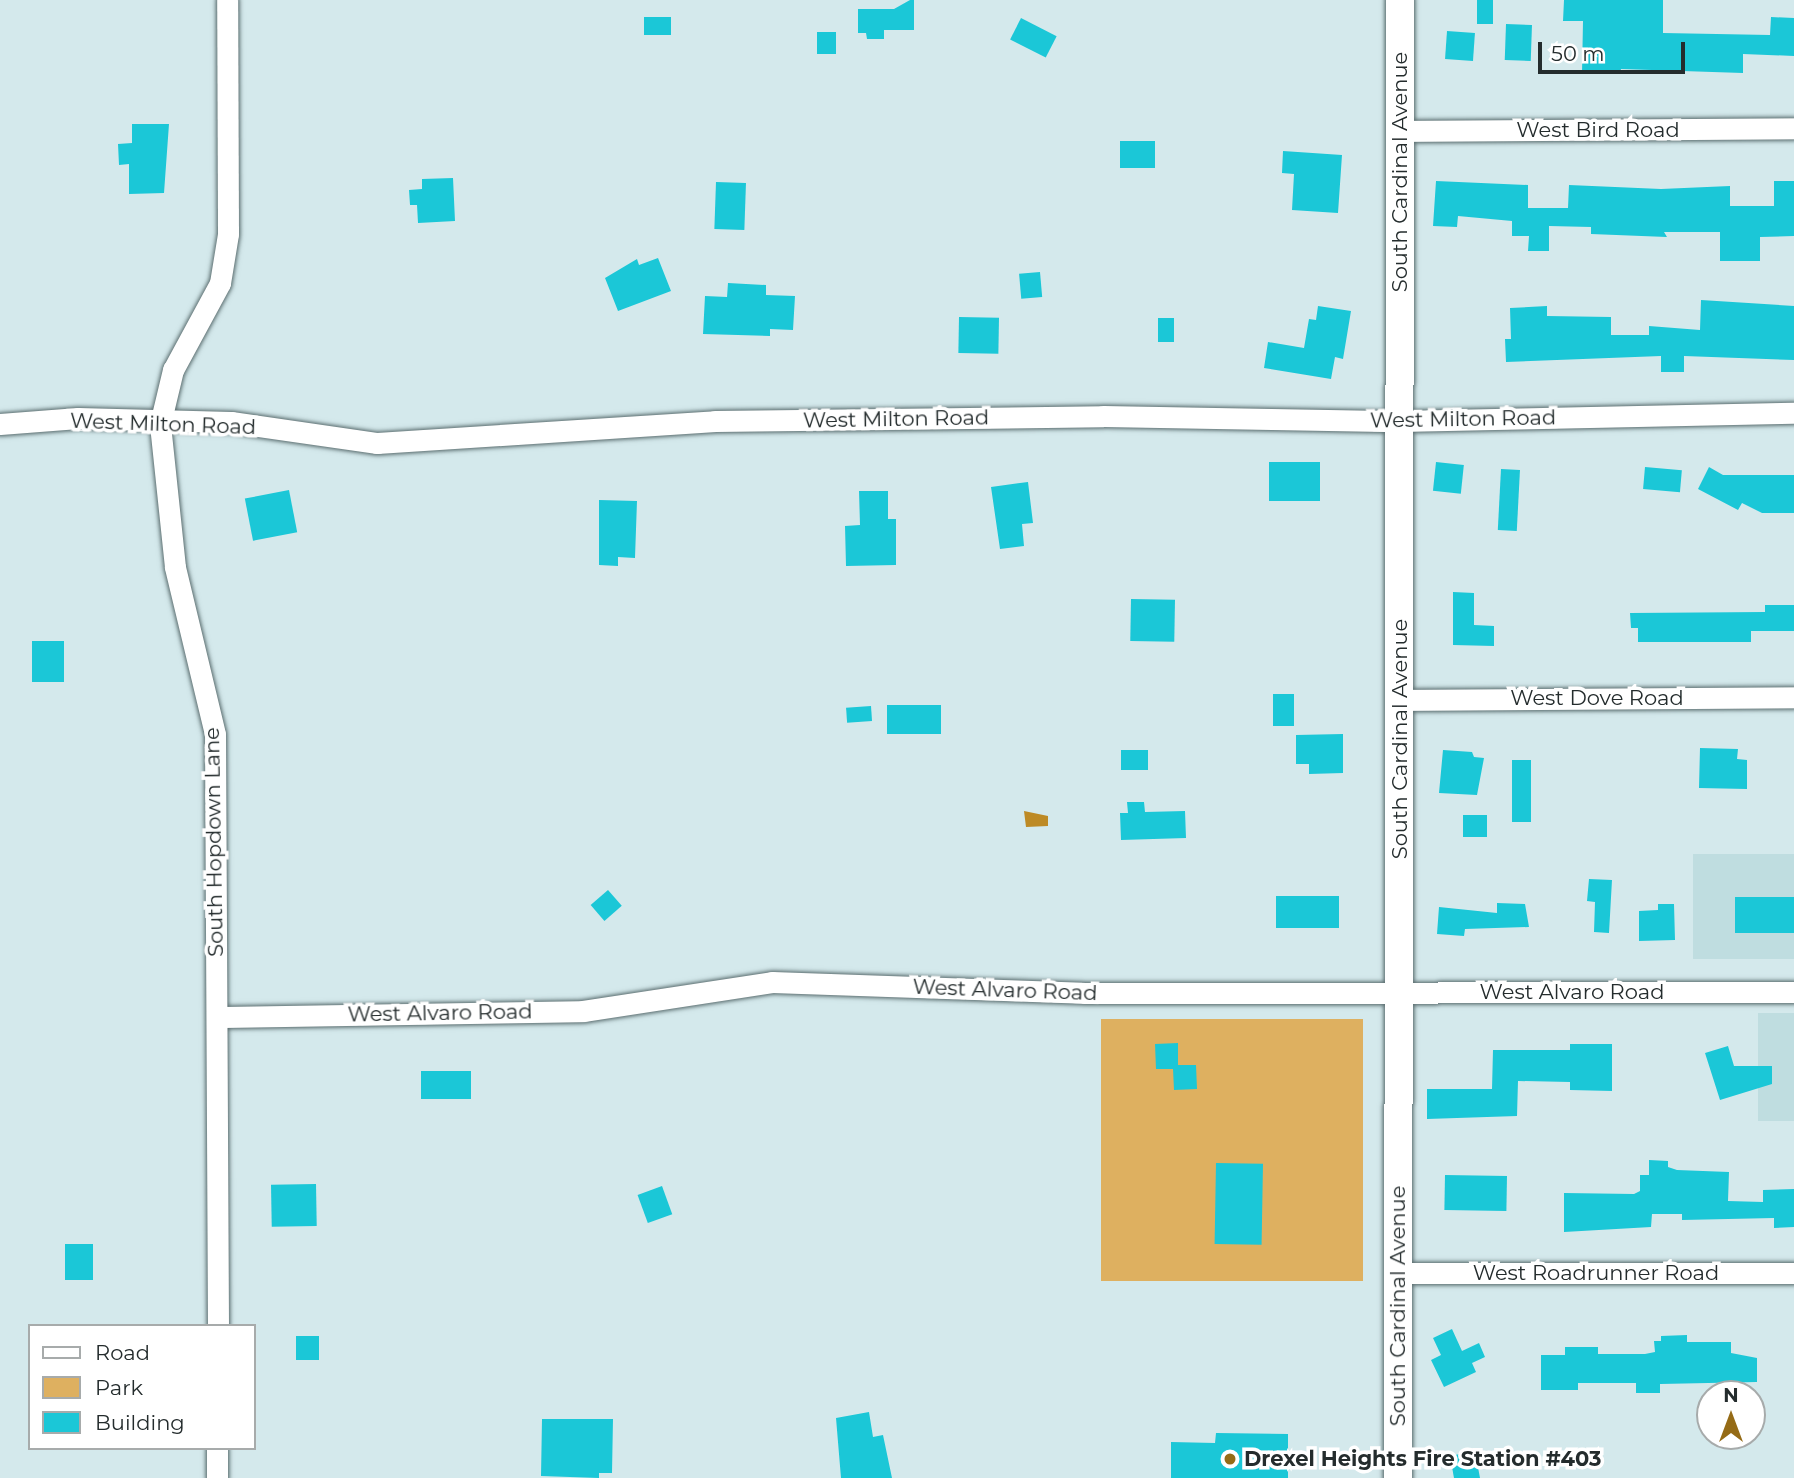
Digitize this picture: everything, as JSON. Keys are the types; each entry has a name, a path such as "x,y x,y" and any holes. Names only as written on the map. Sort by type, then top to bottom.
{"main road":[{"name":"South Cardinal Avenue","path":"1398,1478 1401,700 1398,421 1402,131 1400,0"}],"street":[{"name":"South Hopdown Lane","path":"218,1324 215,734 175,567 160,424 173,370 220,283 228,234 226,0"},
{"name":"West Bird Road","path":"1402,131 1794,128"},
{"name":"West Milton Road","path":"0,424 78,418 160,424 231,422 377,443 715,421 1103,416 1398,421 1794,413"},
{"name":"West Dove Road","path":"1401,700 1794,697"},
{"name":"West Alvaro Road","path":"218,1017 583,1011 772,982 1085,993 1794,992"},
{"name":"West Roadrunner Road","path":"1398,1273 1794,1273"},
{"path":"218,1450 218,1478"}],"shaded area":[{"path":"1024,811 1048,816 1048,826 1026,827"},
{"path":"1693,854 1794,854 1794,959 1693,959"},
{"path":"1758,1013 1794,1013 1794,1121 1758,1121"}],"green space":[{"path":"1101,1019 1363,1019 1363,1281 1101,1281"}],"building":[{"path":"914,0 914,30 884,30 884,39 867,39 866,33 858,33 858,9 894,9"},
{"path":"1477,0 1493,0 1493,24 1477,24"},
{"path":"1564,0 1663,0 1663,33 1770,35 1771,17 1794,18 1794,56 1743,54 1743,73 1621,69 1620,74 1582,73 1583,21 1563,21"},
{"path":"644,17 671,17 671,35 644,35"},
{"path":"1021,18 1057,36 1046,58 1010,39"},
{"path":"1506,24 1532,25 1531,61 1505,60"},
{"path":"1447,31 1475,33 1473,61 1445,59"},
{"path":"817,32 836,32 836,54 817,54"},
{"path":"132,124 169,124 164,193 129,194 129,164 119,165 118,144 132,143"},
{"path":"1120,141 1155,141 1155,168 1120,168"},
{"path":"1283,151 1342,155 1338,213 1292,210 1294,174 1282,173"},
{"path":"453,178 455,221 418,223 417,205 410,205 409,190 422,189 422,179"},
{"path":"1436,181 1528,185 1528,208 1568,208 1569,185 1661,189 1730,186 1730,206 1774,206 1774,181 1794,181 1794,236 1760,237 1760,261 1720,261 1720,232 1664,232 1667,237 1591,234 1591,227 1549,226 1549,251 1528,251 1529,236 1512,236 1512,221 1458,216 1457,227 1433,226"},
{"path":"716,182 746,183 744,230 714,229"},
{"path":"658,258 671,291 618,311 605,278 637,259 639,265"},
{"path":"1040,272 1042,297 1021,299 1019,274"},
{"path":"728,283 766,285 766,295 795,296 793,330 770,329 770,336 703,334 705,296 727,297"},
{"path":"1701,300 1794,306 1794,360 1684,356 1684,372 1661,372 1661,356 1506,362 1505,339 1511,339 1510,308 1547,306 1547,316 1611,317 1611,335 1649,335 1649,326 1700,330"},
{"path":"1318,306 1351,311 1343,359 1335,357 1331,379 1264,368 1268,342 1304,348 1309,319 1316,320"},
{"path":"959,317 999,318 998,354 958,353"},
{"path":"1158,318 1174,318 1174,342 1158,342"},
{"path":"1269,462 1320,462 1320,501 1269,501"},
{"path":"1436,462 1464,465 1461,494 1433,491"},
{"path":"1645,467 1682,470 1680,492 1643,489"},
{"path":"1709,467 1723,475 1794,475 1794,513 1762,513 1742,503 1738,510 1698,489"},
{"path":"1501,469 1520,470 1517,531 1498,530"},
{"path":"1028,482 1033,523 1022,524 1024,546 1000,549 991,487"},
{"path":"289,490 297,532 253,541 245,499"},
{"path":"859,491 888,491 888,519 896,519 896,565 846,566 845,526 860,525"},
{"path":"599,500 637,501 635,558 618,557 618,566 599,565"},
{"path":"1453,592 1474,593 1474,625 1494,626 1494,646 1453,645"},
{"path":"1131,599 1175,600 1174,642 1130,641"},
{"path":"1765,605 1794,605 1794,631 1751,631 1751,642 1638,642 1638,628 1631,628 1630,613 1765,612"},
{"path":"32,641 64,641 64,682 32,682"},
{"path":"1273,694 1294,694 1294,726 1273,726"},
{"path":"887,705 941,705 941,734 887,734"},
{"path":"871,706 872,721 847,723 846,708"},
{"path":"1343,734 1343,773 1309,774 1309,764 1296,764 1296,735"},
{"path":"1700,748 1738,749 1737,759 1747,760 1747,789 1699,788"},
{"path":"1121,750 1148,750 1148,770 1121,770"},
{"path":"1443,750 1472,752 1474,757 1484,758 1477,795 1439,793"},
{"path":"1512,760 1531,760 1531,822 1512,822"},
{"path":"1127,802 1144,802 1145,812 1185,811 1186,838 1121,840 1120,813 1128,813"},
{"path":"1463,815 1487,815 1487,837 1463,837"},
{"path":"1589,879 1612,880 1609,933 1594,932 1595,902 1587,901"},
{"path":"608,890 622,906 604,921 591,905"},
{"path":"1276,896 1339,896 1339,928 1276,928"},
{"path":"1735,897 1794,897 1794,933 1735,933"},
{"path":"1497,903 1525,904 1529,927 1465,929 1464,936 1437,934 1439,907 1497,913"},
{"path":"1658,904 1674,904 1675,940 1639,941 1639,911 1658,910"},
{"path":"1178,1043 1178,1065 1196,1065 1197,1089 1174,1090 1173,1069 1156,1069 1155,1044"},
{"path":"1570,1044 1612,1044 1612,1091 1570,1090 1570,1082 1518,1081 1517,1116 1427,1119 1427,1089 1492,1089 1493,1050 1570,1050"},
{"path":"1728,1046 1734,1066 1772,1066 1772,1084 1720,1100 1705,1053"},
{"path":"421,1071 471,1071 471,1099 421,1099"},
{"path":"1649,1160 1668,1161 1668,1167 1677,1170 1729,1172 1728,1201 1763,1202 1763,1190 1794,1189 1794,1227 1774,1228 1774,1218 1682,1220 1682,1214 1652,1214 1651,1227 1564,1232 1564,1193 1634,1194 1640,1191 1640,1175 1649,1175"},
{"path":"1216,1163 1263,1164 1262,1245 1215,1244"},
{"path":"1445,1175 1507,1176 1506,1211 1444,1210"},
{"path":"316,1184 317,1226 272,1227 271,1185"},
{"path":"662,1186 672,1214 648,1223 638,1195"},
{"path":"65,1244 93,1244 93,1280 65,1280"},
{"path":"1452,1329 1462,1351 1479,1343 1485,1357 1472,1363 1476,1372 1444,1387 1431,1360 1441,1355 1433,1338"},
{"path":"1687,1335 1687,1342 1731,1342 1731,1353 1757,1358 1757,1380 1696,1380 1696,1383 1660,1384 1660,1393 1636,1393 1636,1383 1578,1383 1578,1390 1541,1390 1541,1355 1565,1355 1565,1347 1598,1347 1598,1354 1645,1354 1655,1352 1654,1341 1661,1341 1661,1336"},
{"path":"296,1336 319,1336 319,1360 296,1360"},
{"path":"869,1412 873,1437 883,1435 892,1478 841,1478 836,1418"},
{"path":"542,1419 613,1419 612,1473 599,1473 599,1478 541,1476"},
{"name":"Drexel Heights Fire Station #403","path":"1216,1433 1288,1434 1288,1478 1171,1478 1171,1442 1215,1443"},
{"path":"1475,1451 1480,1478 1454,1478 1450,1456"}],"place":[{"name":"Drexel Heights Fire Station #403","path":"1230,1459"}]}
